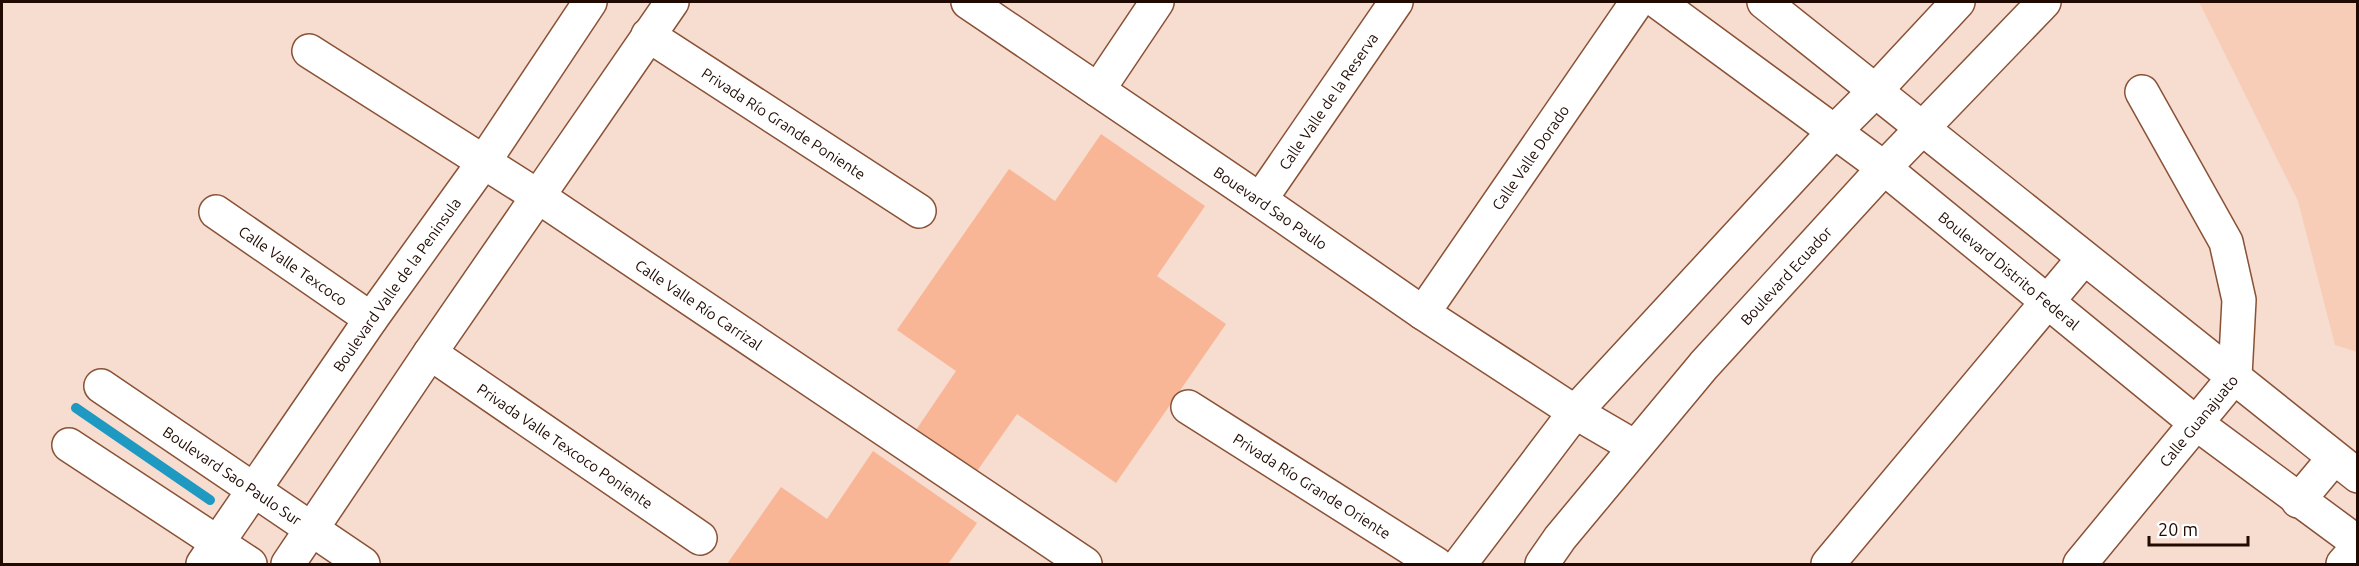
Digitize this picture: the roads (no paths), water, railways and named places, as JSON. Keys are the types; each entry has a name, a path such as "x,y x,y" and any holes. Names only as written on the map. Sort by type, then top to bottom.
{"street":[{"name":"Boulevard Valle de la Peninsula","path":"210,553 371,319 483,163 590,2"},
{"path":"288,564 672,2"},
{"name":"Bouevard Sao Paulo","path":"968,2 1423,313 1575,412 1635,447"},
{"path":"1098,90 1157,2"},
{"name":"Calle Valle de la Reserva","path":"1260,200 1396,2"},
{"name":"Calle Valle Dorado","path":"1423,313 1637,2"},
{"name":"Boulevard Distrito Federal","path":"1658,2 1884,168 2046,303 2198,424 2358,545"},
{"path":"1764,2 2235,376 2346,467 2298,501"},
{"path":"1460,564 1575,412 1833,132 1876,90 1958,2"},
{"name":"Boulevard Ecuador","path":"1542,564 1560,538 1704,365 1884,168 2044,2"},
{"name":"Privada Río Grande Poniente","path":"648,35 919,211"},
{"name":"Calle Valle Río Carrizal","path":"309,51 539,197 1085,564"},
{"name":"Calle Guanajuato","path":"2080,564 2198,424 2235,376 2239,300 2226,242 2142,92"},
{"name":"Calle Valle Texcoco","path":"216,212 371,319"},
{"path":"1828,564 2084,258"},
{"name":"Privada Valle Texcoco Poniente","path":"430,353 700,538"},
{"name":"Boulevard Sao Paulo Sur","path":"101,386 363,564"},
{"name":"Privada Río Grande Oriente","path":"1188,407 1436,564"},
{"path":"69,445 210,553 250,564"},
{"path":"2343,564 2358,545"}],"waterway":[{"path":"76,408 210,500"}]}
